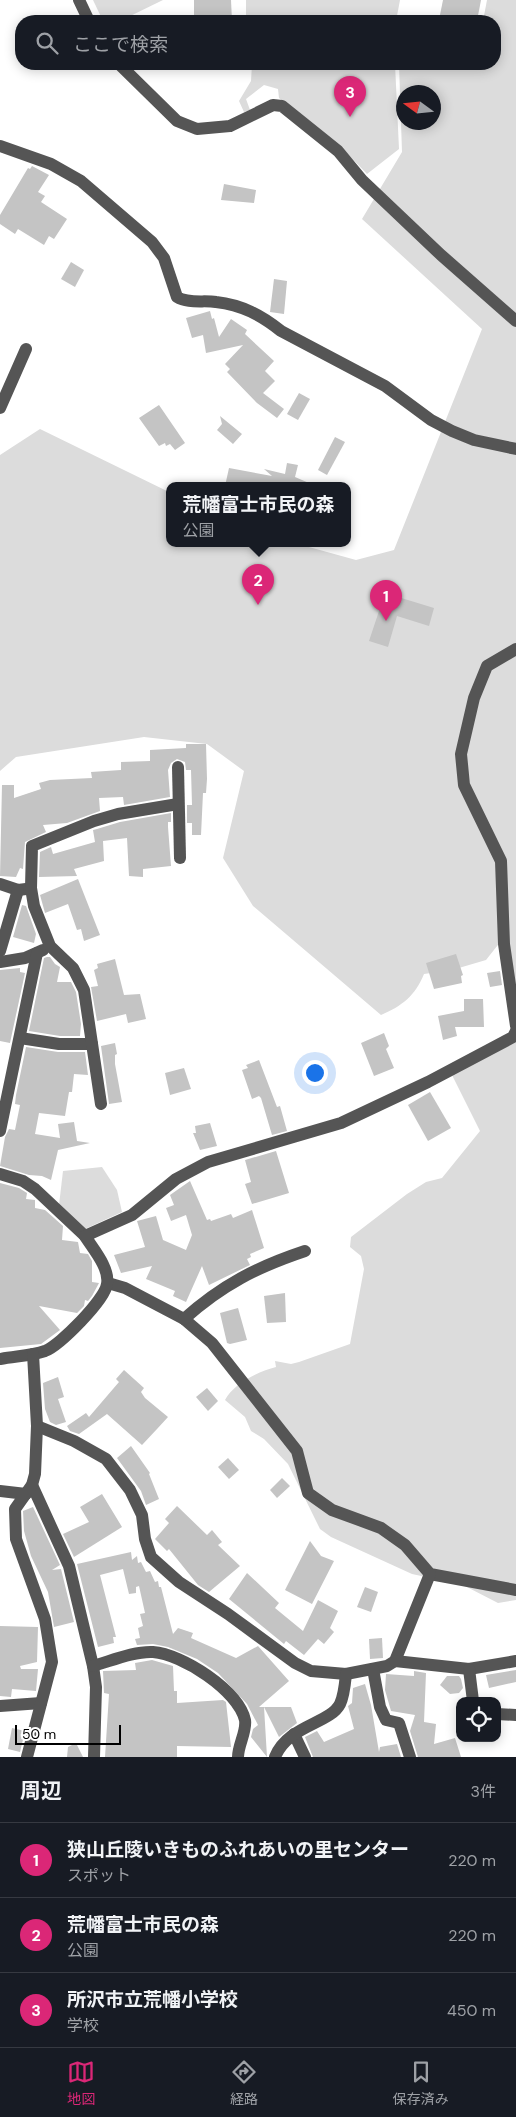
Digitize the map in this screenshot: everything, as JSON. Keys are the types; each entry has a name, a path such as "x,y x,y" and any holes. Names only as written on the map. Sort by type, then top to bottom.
{"street":[{"path":"79,0 86,15"},
{"path":"125,70 177,121 197,129 230,126 273,105 282,106 338,151 362,180 441,255 516,321"},
{"path":"0,146 51,164 88,187 152,242 164,258 177,297 182,300 214,301 246,308 266,318 281,330 386,386 424,415 452,431 474,440 516,449"},
{"path":"0,408 26,349"},
{"path":"516,649 487,666 474,698 461,754 464,785 501,861 504,944 516,1026"},
{"path":"178,767 180,858"},
{"path":"0,951 24,889 32,846 110,816 178,804"},
{"path":"0,884 24,889 34,906 50,946 72,968 84,990 101,1104"},
{"path":"0,962 25,958 50,946"},
{"path":"0,1131 37,953"},
{"path":"85,1236 132,1215 176,1179 208,1162 341,1123 450,1071 513,1037 516,1031"},
{"path":"20,1038 59,1044 92,1044"},
{"path":"0,1174 23,1181 35,1189 85,1236 103,1264 108,1283 103,1298 58,1342 47,1350 0,1359"},
{"path":"184,1319 205,1300 247,1273 269,1263 305,1251"},
{"path":"108,1283 125,1288 184,1319 212,1343 297,1451 308,1493 332,1510 381,1528 405,1544 430,1574 516,1590"},
{"path":"27,1757 52,1662 42,1611 16,1539 15,1509 29,1490 37,1458 33,1354"},
{"path":"37,1426 74,1441 106,1459 130,1490 142,1515 145,1539 150,1556 179,1582 228,1614 295,1663 311,1671 346,1674 387,1666 395,1661 430,1574"},
{"path":"0,1491 29,1490"},
{"path":"29,1490 69,1566 94,1666 96,1687 94,1757"},
{"path":"94,1666 123,1657 153,1652 186,1663 214,1679 235,1701 245,1721 238,1757"},
{"path":"395,1661 469,1669 516,1661"},
{"path":"373,1669 380,1708 386,1720 400,1723 410,1757"},
{"path":"469,1669 472,1697"},
{"path":"275,1757 277,1751 294,1734 305,1726 325,1718 340,1706 346,1674"},
{"path":"0,1706 41,1702"},
{"path":"501,1714 516,1715"},
{"path":"294,1734 305,1757"}],"shaded area":[{"path":"93,0 163,0 132,15 100,15"},
{"path":"246,0 400,0 397,15 246,15"},
{"path":"487,0 516,0 516,1026 497,867 501,941 486,960 452,970 424,974 407,999 381,1015 253,906 223,858 244,771 207,744 144,737 16,757 0,771 0,455 40,429 166,491 166,547 309,547 356,560 394,550 482,329 362,219 402,152 401,130 441,130 441,85 400,85 399,70 501,70 501,15 484,15"},
{"path":"252,70 395,70 396,130 398,130 399,149 367,174 342,148 279,98 278,89 264,85 246,99 250,110 244,112 239,101 251,81"},
{"path":"516,1031 516,1600 498,1603 463,1585 412,1574 331,1537 320,1529 288,1464 264,1439 251,1431 245,1417 225,1400 234,1389 247,1379 276,1367 275,1361 291,1364 350,1344 364,1269 361,1256 350,1247 351,1237 407,1194 426,1182 442,1178 480,1131 450,1071"},
{"path":"102,1167 117,1190 122,1212 85,1229 59,1205 63,1171"}],"building":[{"path":"194,0 231,0 232,15 194,15"},
{"path":"443,0 481,0 478,15 440,15"},
{"path":"32,166 49,175 38,192 45,196 41,202 67,219 54,239 49,236 44,245 18,229 15,234 0,224 0,215 28,168 30,169"},
{"path":"224,184 256,190 254,203 221,200"},
{"path":"71,262 84,270 75,287 61,279"},
{"path":"274,279 287,281 284,314 270,312"},
{"path":"210,311 219,337 231,319 247,330 245,334 274,361 265,371 275,381 263,393 284,409 277,418 257,403 227,372 230,369 225,364 243,345 206,353 203,335 192,338 186,318"},
{"path":"299,393 310,399 298,420 287,414"},
{"path":"159,405 185,443 175,450 170,444 166,446 165,443 159,446 139,418"},
{"path":"220,416 242,434 233,444 217,430 222,424"},
{"path":"335,437 345,442 327,475 318,470"},
{"path":"287,463 298,465 295,477 307,482 226,482 229,468 272,476 264,469 285,474"},
{"path":"385,593 434,608 429,626 397,616 388,647 369,641"},
{"path":"186,744 206,744 207,779 206,793 203,793 201,835 192,835 192,823 187,823 187,805 192,805 191,770 186,770 185,762 177,759 171,763 168,770 170,797 124,805 123,797 99,798 100,811 67,823 43,825 46,832 25,842 23,869 20,868 16,877 0,876 2,785 14,785 14,798 41,789 39,783 50,780 92,778 91,772 121,770 121,762 150,761 150,750 186,748"},
{"path":"171,813 171,822 168,822 168,827 171,866 143,869 143,877 129,876 127,838 103,841 104,861 74,869 77,876 39,877 40,852 51,847 53,854 95,842 93,830 120,822"},
{"path":"78,879 100,935 84,941 81,929 77,930 68,904 45,913 40,895"},
{"path":"22,905 26,906 36,934 34,943 13,937"},
{"path":"456,954 463,975 461,976 462,983 434,989 426,963"},
{"path":"50,957 60,967 57,982 71,982 76,992 81,1024 80,1036 60,1036 29,1031 44,958"},
{"path":"115,959 124,995 140,994 146,1019 128,1023 126,1014 97,1021 91,987 98,986 94,970 98,968 97,964"},
{"path":"20,968 20,972 25,973 10,1043 0,1041 0,970"},
{"path":"500,971 502,985 490,987 487,973"},
{"path":"464,999 483,999 484,1027 455,1027 457,1036 443,1040 438,1016 464,1011"},
{"path":"384,1033 389,1046 386,1049 394,1068 374,1076 361,1043"},
{"path":"115,1043 117,1054 115,1055 115,1064 122,1102 109,1104 101,1046"},
{"path":"26,1047 58,1052 85,1052 88,1075 74,1074 72,1092 69,1092 65,1116 39,1113 35,1134 60,1138 58,1124 74,1122 77,1141 90,1143 58,1150 51,1180 0,1166 5,1137 9,1129 15,1130 20,1105 15,1104 16,1095"},
{"path":"259,1060 277,1107 280,1106 287,1131 272,1135 261,1098 259,1096 252,1099 242,1070 248,1068 246,1065"},
{"path":"184,1068 191,1089 170,1095 165,1073"},
{"path":"430,1092 451,1128 428,1141 408,1105"},
{"path":"210,1123 217,1146 200,1150 193,1133 196,1133 195,1126"},
{"path":"276,1151 289,1193 252,1204 245,1184 251,1182 245,1160"},
{"path":"190,1181 207,1220 210,1219 211,1221 231,1214 233,1218 252,1210 264,1248 250,1254 251,1257 247,1259 250,1265 209,1285 202,1266 186,1302 173,1296 175,1291 146,1279 152,1266 121,1273 114,1255 145,1247 137,1221 156,1216 163,1240 186,1250 192,1235 186,1215 171,1221 166,1208 174,1205 170,1195"},
{"path":"0,1183 19,1188 27,1193 26,1199 35,1200 35,1208 45,1210 63,1226 62,1240 78,1242 80,1253 88,1254 92,1261 92,1282 99,1283 92,1296 88,1301 85,1300 84,1306 77,1313 39,1306 60,1330 41,1344 0,1348"},
{"path":"285,1293 286,1322 267,1323 264,1296"},
{"path":"238,1308 247,1340 230,1344 227,1343 220,1313"},
{"path":"124,1370 144,1388 141,1392 145,1398 168,1417 142,1445 107,1414 79,1434 70,1431 67,1426 86,1413 89,1417 119,1382 116,1379"},
{"path":"58,1377 64,1397 58,1399 66,1422 56,1425 50,1422 45,1409 43,1383"},
{"path":"207,1388 218,1401 208,1411 196,1397"},
{"path":"131,1446 150,1473 159,1499 146,1505 141,1491 117,1458"},
{"path":"228,1458 239,1470 229,1479 218,1467"},
{"path":"282,1478 290,1486 277,1498 270,1490"},
{"path":"102,1494 122,1527 74,1557 63,1534 89,1522 80,1507"},
{"path":"177,1506 207,1535 212,1530 222,1542 218,1545 240,1566 209,1592 198,1585 169,1549 167,1551 155,1539 169,1523 165,1519"},
{"path":"33,1507 60,1565 52,1570 61,1569 74,1622 54,1627 48,1592 31,1556 24,1531 23,1511"},
{"path":"310,1541 321,1556 334,1561 312,1604 285,1590"},
{"path":"131,1552 132,1560 137,1556 138,1563 141,1562 146,1572 150,1571 155,1582 158,1581 173,1634 178,1628 193,1633 191,1638 236,1658 258,1646 289,1681 259,1707 264,1707 267,1757 251,1737 253,1729 258,1725 247,1704 218,1673 197,1659 168,1647 153,1644 137,1645 135,1639 140,1638 138,1628 143,1626 140,1614 145,1613 139,1586 136,1587 136,1593 129,1594 123,1569 100,1575 116,1637 113,1637 114,1643 98,1647 77,1564"},
{"path":"247,1573 279,1603 275,1608 303,1631 318,1600 338,1611 330,1628 334,1632 324,1644 318,1639 304,1655 286,1641 284,1644 229,1599"},
{"path":"365,1587 378,1592 371,1612 357,1607"},
{"path":"0,1626 38,1627 37,1662 20,1666 21,1669 38,1669 36,1691 12,1689 11,1697 0,1696"},
{"path":"382,1638 383,1658 370,1659 369,1639"},
{"path":"152,1660 173,1666 174,1691 177,1691 177,1703 223,1700 226,1702 231,1747 177,1746 177,1757 105,1757 109,1694 104,1693 103,1671 136,1670 135,1663"},
{"path":"516,1670 516,1682 489,1688 486,1675"},
{"path":"414,1671 426,1673 424,1722 436,1724 434,1744 455,1738 461,1757 418,1757 410,1731 415,1715 391,1711 385,1690 386,1674 414,1676"},
{"path":"447,1676 459,1676 463,1688 459,1693 450,1694 440,1685"},
{"path":"365,1684 371,1705 379,1752 380,1747 397,1744 401,1757 313,1757 305,1737 317,1731 324,1742 354,1729 348,1706 352,1703 353,1688"},
{"path":"264,1707 291,1707 297,1723 279,1737"},
{"path":"12,1728 25,1731 20,1752 8,1749"},
{"path":"77,1745 83,1757 67,1757 68,1747"}],"place":[{"name":"所沢市立荒幡小学校","path":"350,117"},
{"name":"荒幡富士市民の森","path":"258,605"},
{"name":"狭山丘陵いきものふれあいの里センター","path":"386,621"}]}
